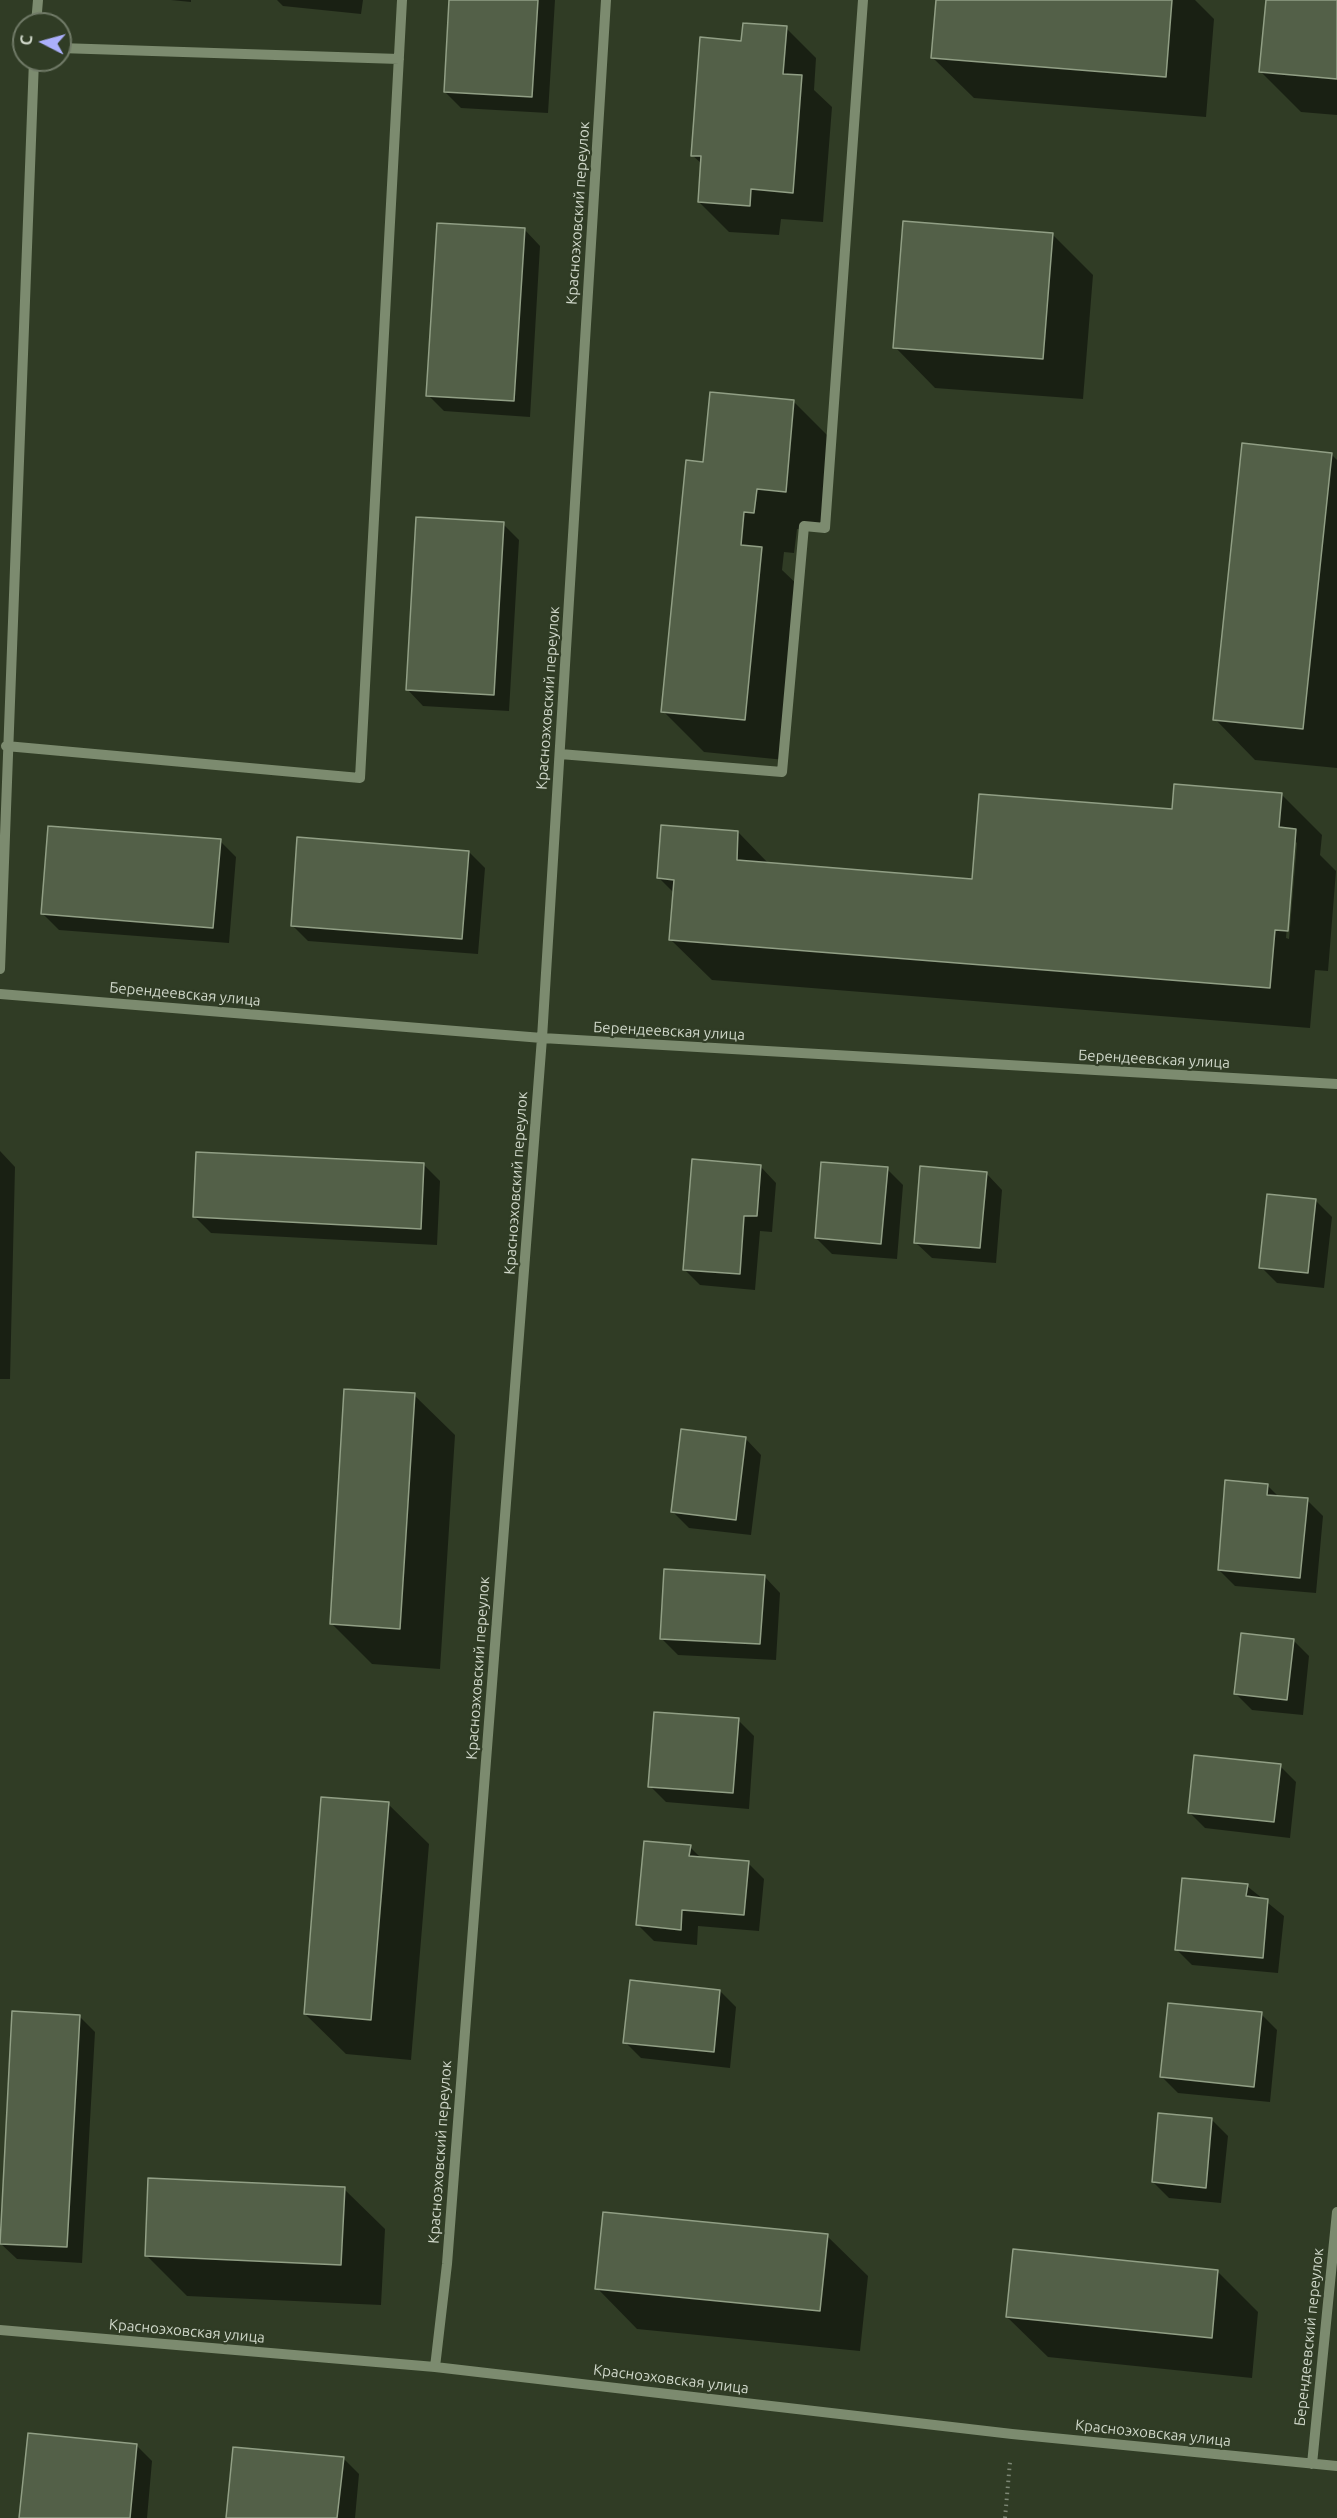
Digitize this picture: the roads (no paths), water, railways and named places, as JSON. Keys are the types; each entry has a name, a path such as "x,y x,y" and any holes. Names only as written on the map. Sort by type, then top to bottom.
{"street":[{"path":"6,746 360,778 402,0"},
{"name":"Красноэховский переулок","path":"435,2367 447,2264 542,1038 606,0"},
{"path":"560,754 782,772 804,526 825,528 863,0"},
{"path":"72,48 399,59"},
{"path":"0,969 6,746 34,72"},
{"name":"Берендеевская улица","path":"0,994 542,1038 1337,1084"},
{"name":"Берендеевский переулок","path":"1312,2464 1337,2212"},
{"name":"Красноэховская улица","path":"0,2330 435,2367 1012,2434 1337,2466"}]}
